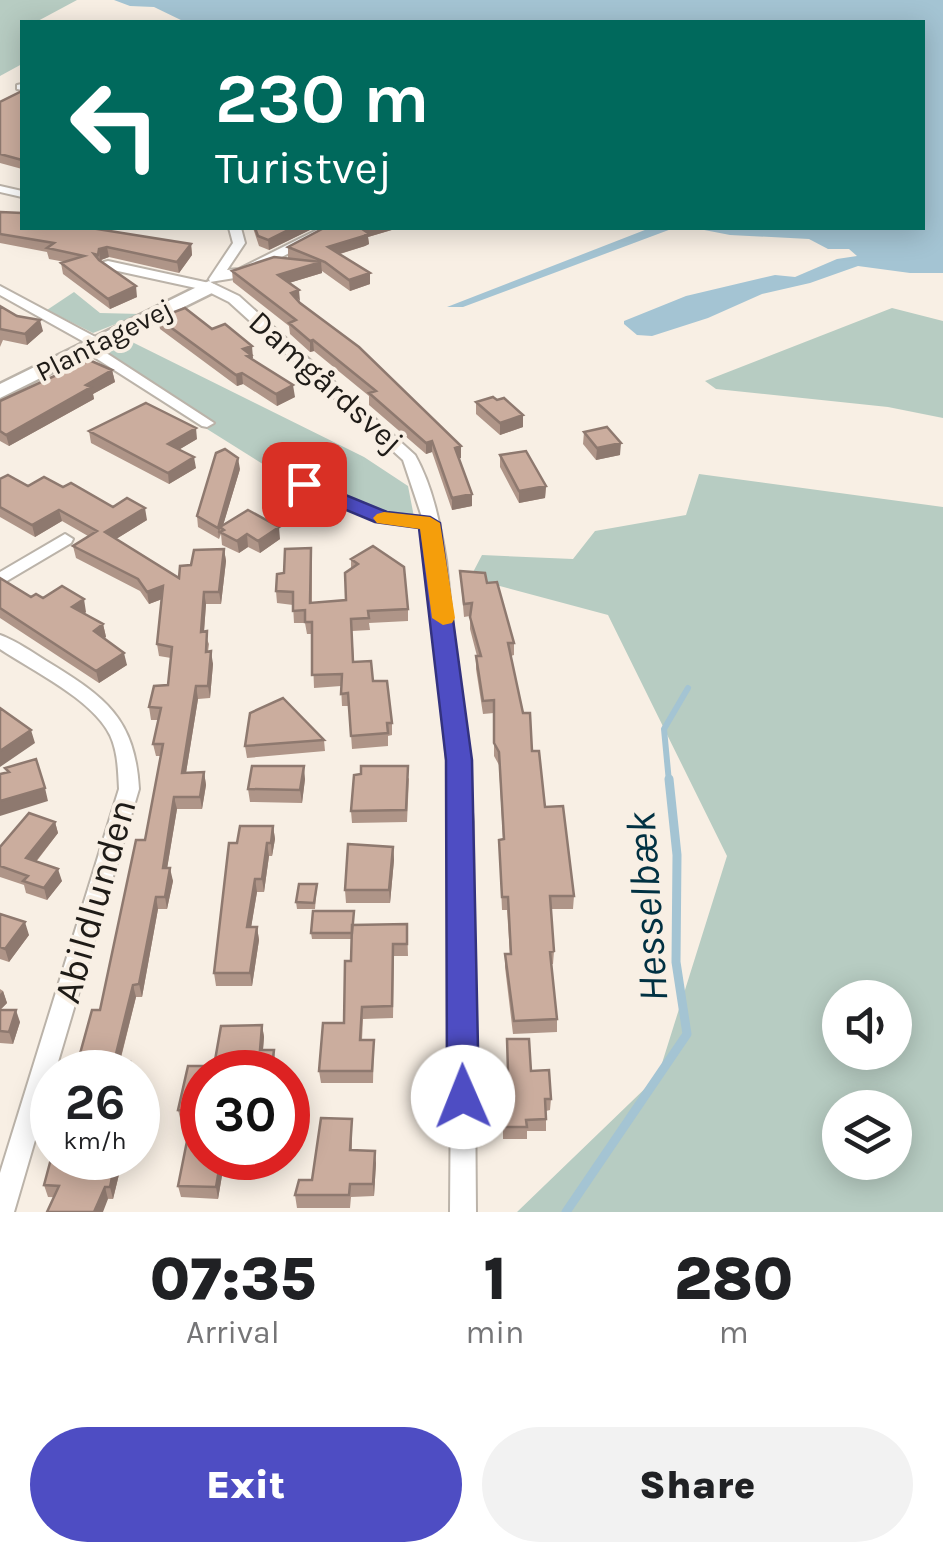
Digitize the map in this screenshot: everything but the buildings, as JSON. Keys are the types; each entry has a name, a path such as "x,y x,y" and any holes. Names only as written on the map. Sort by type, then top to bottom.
{"street":[{"path":"213,281 239,243 236,230"},
{"path":"213,281 242,273 325,230"},
{"name":"Plantagevej","path":"108,265 213,281"},
{"name":"Plantagevej","path":"3,388 213,281"},
{"name":"Damgårdsvej","path":"213,281 410,458 420,478 430,523 455,722 463,822 462,1212"},
{"path":"0,290 92,345 207,423"},
{"path":"304,484 383,518 430,523"},
{"path":"0,580 65,540"},
{"name":"Abildlunden","path":"0,641 100,709 118,730 127,755 129,789 1,1212"}],"green space":[{"path":"0,0 77,0 40,20 20,20 20,65 0,76"},
{"path":"74,292 100,313 141,314 93,333 47,310"},
{"path":"892,308 943,321 943,418 888,407 716,389 705,381"},
{"path":"124,338 364,457 408,486 414,517 404,520 269,468 207,429 215,423 101,351"},
{"path":"699,474 943,507 943,1212 517,1212 658,1076 727,856 608,615 470,578 482,555 573,559 595,531 686,515"}],"water":[{"path":"114,0 943,0 943,273 858,266 762,294 708,318 652,336 637,335 624,324 686,296 775,275 795,277 837,259 857,256 849,249 828,249 809,239 704,230 925,230 925,20 181,20 154,7 130,6"},
{"path":"645,230 669,230 463,307 447,307"}],"waterway":[{"name":"Hesselbæk","path":"669,782 664,729 688,688"},
{"name":"Hesselbæk","path":"566,1212 687,1034 676,962 677,855 669,779"}],"slow traffic":[{"path":"384,518 430,523 443,618"}],"route":[{"path":"304,484 370,514 401,522 430,523 463,822 463,1097"}]}
